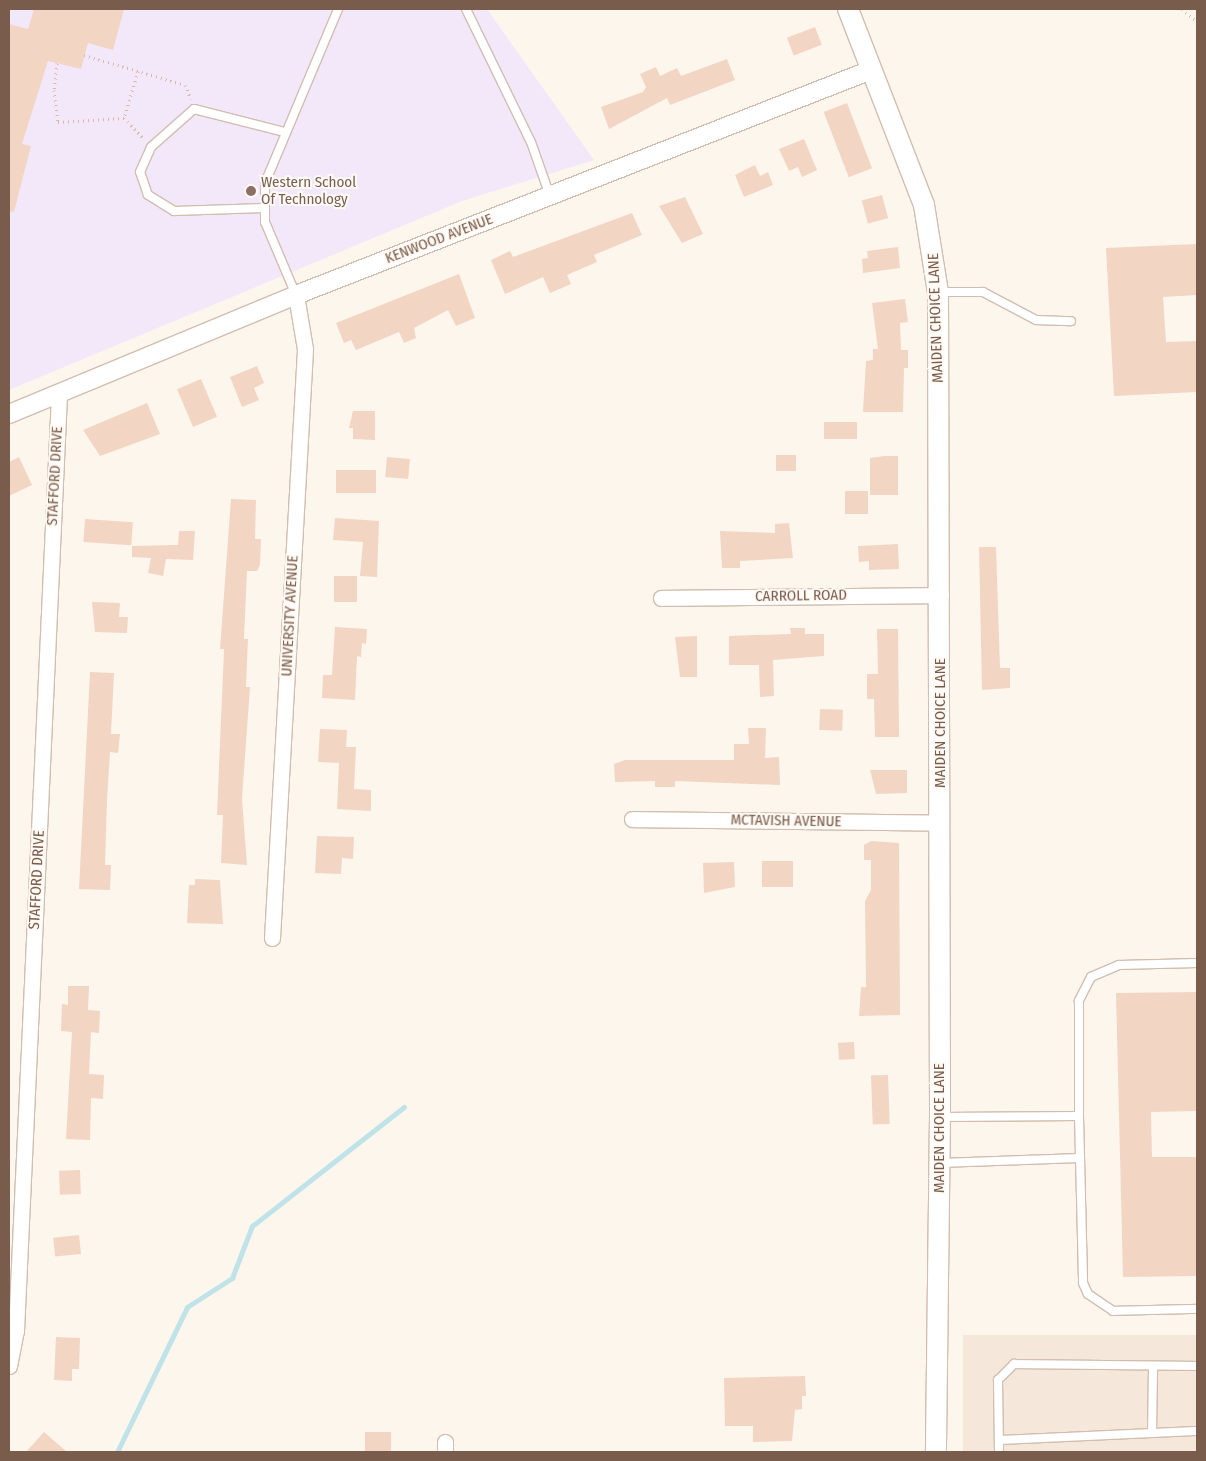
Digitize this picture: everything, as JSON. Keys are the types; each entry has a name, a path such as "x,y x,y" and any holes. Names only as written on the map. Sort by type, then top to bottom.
{"main road":[{"name":"MAIDEN CHOICE LANE","path":"848,9 924,205 938,292 941,823 940,1163 936,1452"}],"street":[{"name":"KENWOOD AVENUE","path":"9,414 296,295 871,70"},
{"name":"UNIVERSITY AVENUE","path":"272,938 305,349 296,295"},
{"name":"STAFFORD DRIVE","path":"9,1366 16,1332 59,394"},
{"name":"CARROLL ROAD","path":"661,598 941,595"},
{"name":"MCTAVISH AVENUE","path":"632,819 941,823"}],"lane":[{"path":"296,295 270,237 264,208 265,183 338,9"},
{"path":"466,9 531,142 550,196"},
{"path":"264,208 188,212 160,206 148,195 140,172 151,147 194,109 285,132"},
{"path":"938,292 983,292 1036,320 1071,321"},
{"path":"1197,963 1119,965 1091,977 1079,1001 1082,1283 1088,1294 1113,1311 1197,1309"},
{"path":"940,1117 1079,1116"},
{"path":"940,1163 1080,1158"},
{"path":"999,1452 998,1380 1014,1364 1197,1366"},
{"path":"1152,1433 1153,1366"},
{"path":"999,1440 1197,1431"}],"path":[{"path":"1182,9 1197,21"},
{"path":"84,55 185,84 194,109"},
{"path":"56,63 54,90 58,122 124,118"},
{"path":"124,118 138,71"},
{"path":"124,118 151,147"}],"shaded area":[{"name":"Western School Of Technology","path":"9,9 487,9 594,160 462,201 9,390"},
{"path":"963,1335 1197,1335 1197,1452 963,1452"}],"building":[{"path":"34,9 124,9 113,50 88,43 81,69 48,61 22,144 31,146 14,212 9,211 9,24 28,29"},
{"path":"815,27 822,45 794,55 787,38"},
{"path":"727,59 735,80 670,105 667,98 609,129 601,107 643,92 646,87 640,74 656,67 660,76 677,68 681,76"},
{"path":"847,103 872,168 849,177 824,112"},
{"path":"804,139 817,170 802,177 798,167 789,171 779,149"},
{"path":"755,165 760,176 768,172 773,185 744,197 735,175"},
{"path":"882,195 888,218 868,224 862,200"},
{"path":"685,197 703,234 682,243 659,206"},
{"path":"632,213 642,235 594,255 597,262 567,275 571,284 550,293 543,277 505,294 491,260 510,251 513,257"},
{"path":"1197,244 1197,295 1163,297 1166,342 1197,341 1197,392 1114,396 1106,248"},
{"path":"898,247 900,268 863,273 862,259 868,258 867,251"},
{"path":"459,274 475,318 456,326 448,310 414,328 416,338 404,343 399,332 356,350 351,340 344,343 336,323"},
{"path":"905,299 908,322 900,323 901,350 908,350 908,368 904,368 903,412 863,412 866,361 873,360 873,349 878,349 872,303"},
{"path":"257,366 264,383 254,388 259,400 242,407 230,377"},
{"path":"201,379 217,417 193,427 177,389"},
{"path":"147,403 160,434 100,456 83,430"},
{"path":"353,411 375,411 375,440 353,439 353,428 349,428"},
{"path":"824,422 857,422 857,439 824,439"},
{"path":"776,455 796,455 796,471 776,471"},
{"path":"898,456 898,495 870,495 870,458"},
{"path":"19,457 32,485 9,496 9,462"},
{"path":"387,457 410,459 408,479 385,477"},
{"path":"336,470 376,470 376,493 336,493"},
{"path":"845,491 868,491 868,514 845,514"},
{"path":"231,499 256,500 255,539 261,539 260,565 257,571 247,571 244,639 248,639 246,687 250,687 242,799 247,865 221,863 223,815 217,815 224,649 220,649"},
{"path":"335,518 379,521 377,577 360,576 363,542 333,540"},
{"path":"85,519 133,522 131,545 83,542"},
{"path":"789,523 793,558 740,561 740,568 722,568 720,531 775,533 775,524"},
{"path":"179,531 195,531 193,560 166,559 163,576 148,573 151,558 132,557 132,546 178,545"},
{"path":"898,544 899,569 869,570 869,561 859,562 858,546"},
{"path":"979,547 996,547 1000,668 1010,668 1010,688 982,690"},
{"path":"334,576 357,576 357,602 334,602"},
{"path":"92,602 120,603 119,617 128,617 127,633 95,632"},
{"path":"335,627 367,629 366,644 362,643 361,657 357,656 355,700 322,698 323,675 332,675"},
{"path":"790,628 805,628 805,634 824,634 824,656 773,660 774,696 760,697 759,665 729,665 729,636 791,634"},
{"path":"877,629 898,629 899,737 875,737 874,699 867,699 867,674 878,674"},
{"path":"697,636 697,677 680,677 675,637"},
{"path":"90,672 114,673 111,734 120,734 118,753 110,752 105,865 111,865 110,890 79,889"},
{"path":"820,709 843,710 842,731 819,730"},
{"path":"748,728 766,728 765,758 779,757 780,785 675,781 675,787 655,787 655,781 615,782 614,764 625,760 734,760 734,744 749,744"},
{"path":"320,729 347,730 346,747 356,747 354,789 371,790 371,811 337,809 339,763 318,762"},
{"path":"870,770 907,770 907,793 876,794"},
{"path":"317,836 354,837 353,859 342,858 341,874 315,873"},
{"path":"871,841 899,843 900,1015 859,1016 861,987 866,987 865,901 871,890 871,860 864,860 864,845"},
{"path":"762,861 793,861 793,887 762,887"},
{"path":"734,862 735,887 704,893 703,863"},
{"path":"195,879 220,880 223,924 187,923 189,885 195,885"},
{"path":"68,986 89,986 88,1010 100,1011 99,1033 91,1032 89,1074 104,1075 103,1099 91,1098 90,1140 66,1139 72,1032 61,1031 62,1004 68,1005"},
{"path":"1197,992 1197,1111 1151,1112 1152,1157 1197,1157 1197,1276 1123,1277 1116,993"},
{"path":"854,1042 855,1059 839,1060 838,1043"},
{"path":"888,1075 890,1124 873,1125 871,1076"},
{"path":"80,1170 81,1194 60,1195 59,1171"},
{"path":"79,1235 81,1254 55,1257 53,1238"},
{"path":"56,1337 80,1338 79,1369 72,1369 72,1381 54,1380"},
{"path":"805,1376 806,1396 802,1396 802,1409 795,1410 792,1441 753,1442 753,1426 725,1426 724,1378"},
{"path":"44,1432 67,1452 26,1452"},
{"path":"365,1432 391,1432 391,1452 365,1452"}],"waterway":[{"path":"117,1452 187,1307 232,1278 252,1226 404,1107"}],"place":[{"name":"Western School Of Technology","path":"251,191"}]}
